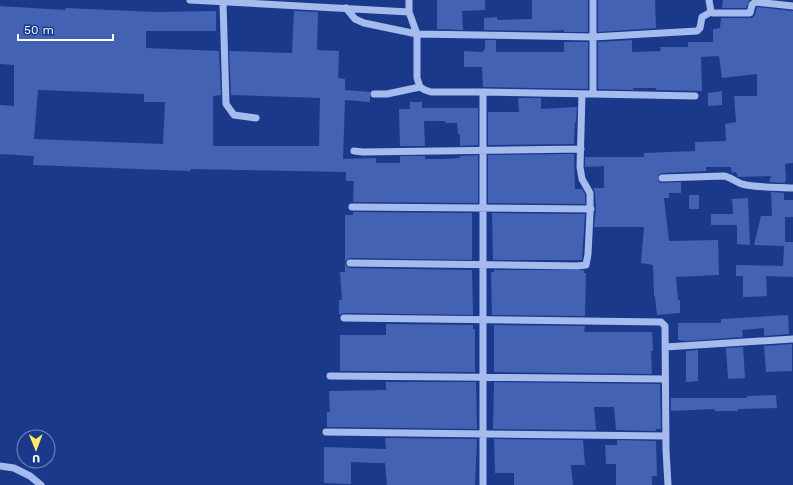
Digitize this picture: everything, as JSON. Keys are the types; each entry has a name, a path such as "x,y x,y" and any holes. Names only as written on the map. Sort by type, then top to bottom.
{"street":[{"path":"190,0 409,12"},
{"path":"410,0 409,12 417,34 417,78 420,87 425,90 431,92 695,96"},
{"path":"593,0 593,94"},
{"path":"709,0 711,12"},
{"path":"223,2 226,104 234,115 256,118"},
{"path":"346,8 355,19 364,23 417,34 593,37 697,31 700,28 700,20 702,17 711,12 746,14 750,13 752,4 755,2 793,6"},
{"path":"374,94 420,87"},
{"path":"483,485 484,92"},
{"path":"350,264 586,265 591,209 590,193 580,173 582,94"},
{"path":"354,151 581,149"},
{"path":"662,178 724,176 741,184 762,187 793,188"},
{"path":"352,207 591,209"},
{"path":"344,318 661,322 665,326 666,347 665,380 668,485"},
{"path":"666,347 793,339"},
{"path":"330,376 665,380"},
{"path":"326,432 666,436"},
{"path":"0,466 14,468 30,476 41,485"}],"building":[{"path":"437,0 485,0 485,10 462,11 463,30 437,29"},
{"path":"532,0 588,0 588,32 564,32 564,30 484,30 484,18 497,17 497,20 532,19"},
{"path":"598,0 655,0 656,28 598,32"},
{"path":"723,0 750,0 746,8 722,8"},
{"path":"0,6 65,10 66,8 156,12 216,11 216,31 146,31 146,48 219,51 221,95 213,96 213,146 319,146 320,98 231,95 229,51 292,53 294,11 318,12 317,50 339,51 338,78 345,79 345,90 370,92 370,102 345,100 343,159 376,158 376,163 400,163 400,156 425,156 425,159 444,159 478,155 478,203 353,202 354,181 346,181 346,172 191,169 190,171 33,165 34,156 0,154 0,105 14,106 14,65 0,64","holes":["38,90 144,94 144,102 165,102 163,144 34,139"]},
{"path":"757,7 793,11 793,163 785,164 785,183 769,182 771,176 738,177 736,172 732,173 731,167 706,167 706,171 662,173 658,175 658,180 660,183 681,182 681,193 669,193 669,198 664,198 669,241 718,240 719,275 676,277 678,300 680,300 680,313 657,315 654,296 653,265 641,263 644,227 594,227 596,209 595,193 593,188 604,188 604,166 585,167 585,157 644,157 644,153 695,151 695,142 726,141 725,124 736,122 734,96 757,96 757,74 722,78 719,56 701,57 702,91 656,90 656,88 633,88 633,90 598,89 598,42 632,40 632,52 661,51 660,47 688,47 688,42 713,42 713,29 720,28 721,18 752,18 755,15"},
{"path":"485,40 496,40 496,52 564,52 564,42 588,42 588,89 483,87 482,67 464,67 464,51 483,52 483,50 485,50"},
{"path":"722,91 722,105 708,106 708,93"},
{"path":"518,98 541,98 541,109 577,107 574,144 488,145 488,112 519,112"},
{"path":"410,102 422,102 422,108 478,108 478,145 460,146 460,134 458,134 457,123 445,123 445,121 424,121 425,146 400,146 399,109 410,109"},
{"path":"574,154 575,189 582,189 585,194 585,204 488,203 488,155"},
{"path":"771,192 784,193 784,200 793,200 793,217 785,217 785,242 793,242 793,277 766,276 767,296 743,297 743,276 736,276 736,265 783,266 784,246 754,245 761,216 772,216"},
{"path":"689,195 699,195 699,209 689,209"},
{"path":"748,198 750,245 737,244 737,225 711,225 711,214 733,214 732,199"},
{"path":"353,212 472,213 472,260 350,258 346,260 345,263 345,215 353,215"},
{"path":"492,213 585,214 582,260 493,260"},
{"path":"345,263 347,267 350,268 472,270 473,315 344,313 339,315 339,300 342,300 340,272 345,272"},
{"path":"494,270 584,270 584,273 586,273 585,316 492,315 491,272 494,272"},
{"path":"788,315 789,334 764,336 764,328 742,330 743,337 686,341 678,340 678,323 721,323 721,319"},
{"path":"386,324 473,325 473,329 475,329 475,372 340,371 340,335 386,335"},
{"path":"494,325 585,326 584,332 652,332 652,374 494,372"},
{"path":"792,344 792,371 766,372 764,346"},
{"path":"743,347 745,378 728,379 726,348"},
{"path":"698,350 698,381 686,382 686,351"},
{"path":"386,382 476,382 477,429 327,427 327,412 330,412 329,391 386,390"},
{"path":"494,382 660,384 661,429 656,429 656,431 616,430 614,407 594,407 596,430 493,429"},
{"path":"776,395 777,408 738,409 738,411 715,411 715,409 671,411 671,398 747,398 747,396"},
{"path":"385,438 477,439 475,485 387,485 385,463 351,462 351,484 324,483 324,447 386,449"},
{"path":"494,439 583,440 585,465 571,465 573,485 514,485 514,473 495,473"},
{"path":"617,440 656,441 657,476 652,476 652,485 616,485 616,464 606,464 605,445 617,445"}]}
